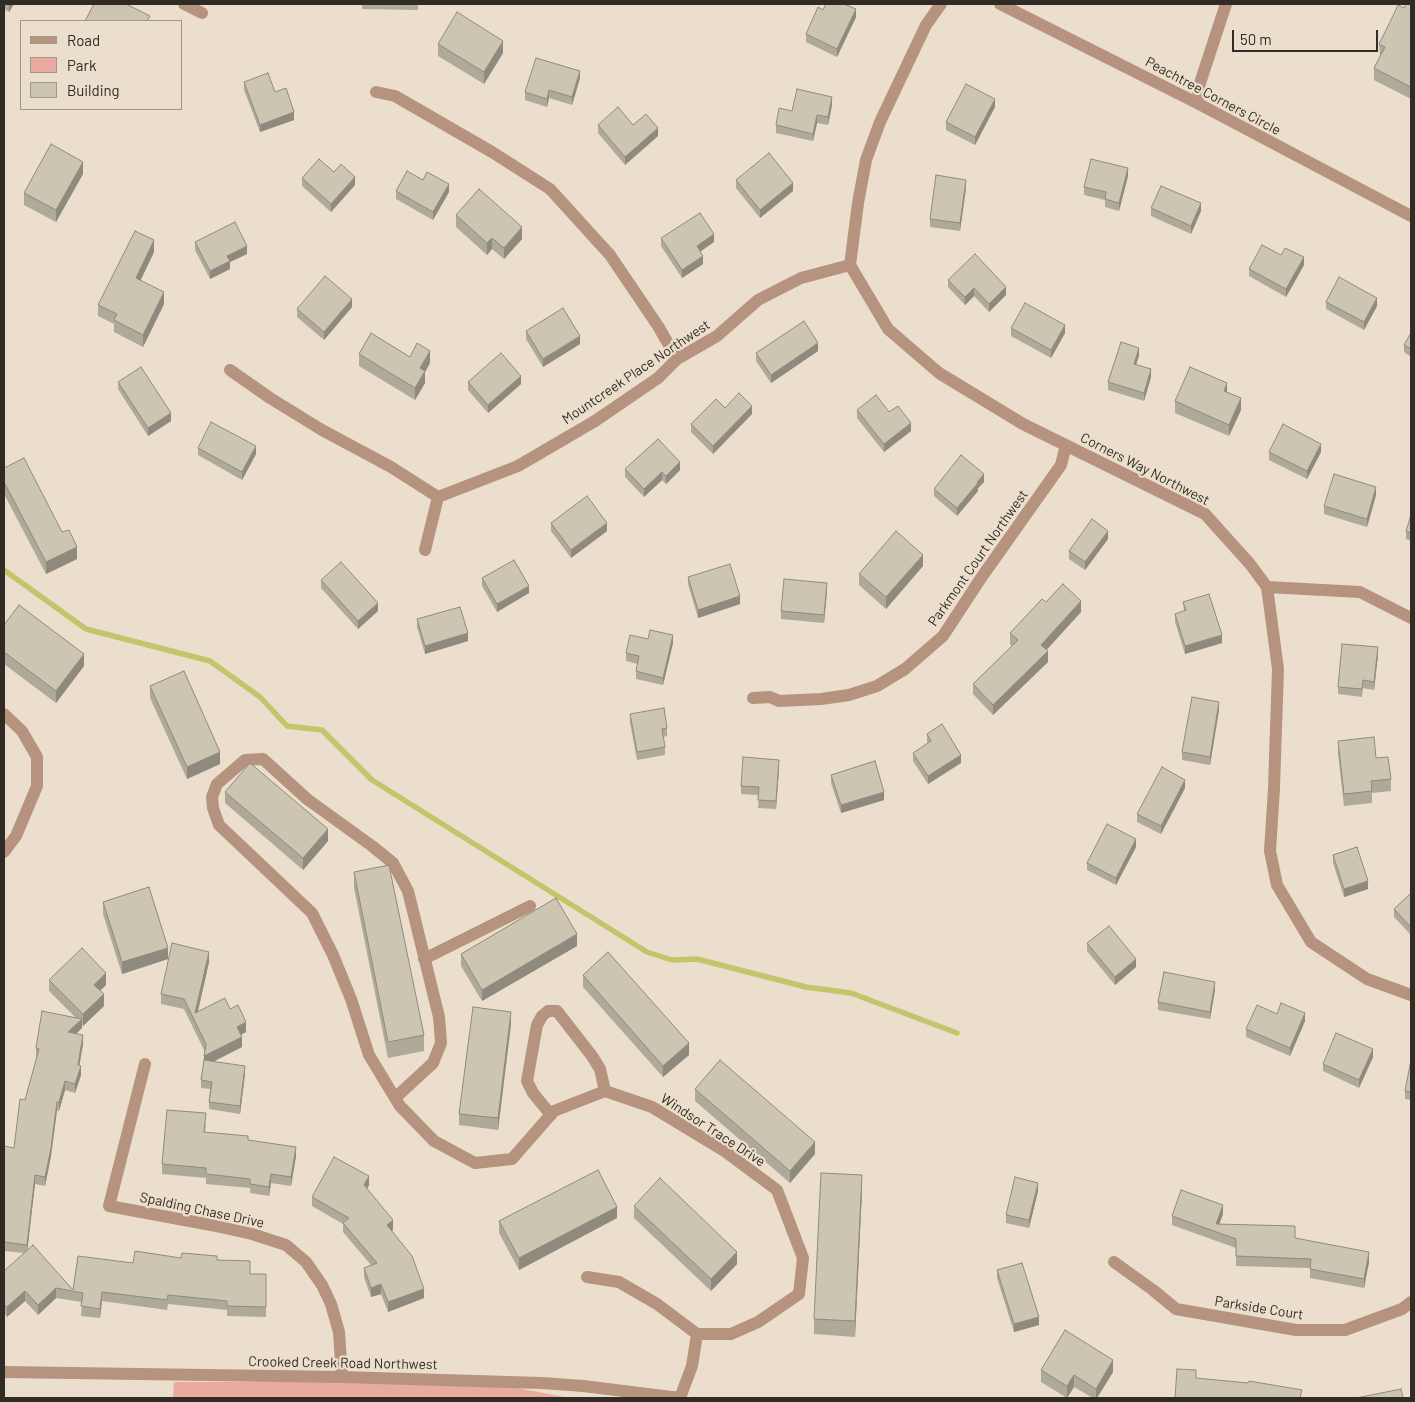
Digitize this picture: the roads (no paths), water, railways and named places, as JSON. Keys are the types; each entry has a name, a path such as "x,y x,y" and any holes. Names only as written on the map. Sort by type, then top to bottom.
{"street":[{"path":"184,4 202,13"},
{"path":"850,265 866,160 888,104 926,25 940,4"},
{"name":"Peachtree Corners Circle","path":"1000,4 1197,103 1411,216"},
{"path":"1197,103 1200,83 1226,4"},
{"path":"376,92 395,96 492,152 550,189 610,255 658,326 677,360"},
{"name":"Mountcreek Place Northwest","path":"438,497 518,466 602,416 658,378 677,360 717,336 758,300 801,278 850,265"},
{"name":"Corners Way Northwest","path":"850,265 888,329 939,373 1023,424 1205,514 1250,564 1267,587 1278,669 1270,851 1277,885 1311,942 1367,980 1411,995"},
{"path":"230,370 322,430 391,467 438,497 425,550"},
{"name":"Parkmont Court Northwest","path":"753,698 770,697 778,701 821,699 849,695 878,686 905,669 944,636 981,578 1061,465 1066,445"},
{"path":"1267,587 1360,592 1411,618"},
{"path":"4,714 22,731 37,757 37,786 16,836 4,852"},
{"path":"395,1098 433,1063 441,1043 439,1018 408,891 394,863 307,799 263,759 245,760 217,784 212,797 213,808 219,825 312,912 333,955 351,1000 369,1055 395,1098 400,1106 434,1141 475,1163 512,1159 551,1115 554,1111 605,1091 600,1070 592,1056 557,1011 548,1011 542,1016 538,1025 527,1081 533,1093 551,1115"},
{"path":"424,959 530,906"},
{"name":"Spalding Chase Drive","path":"145,1064 109,1206 252,1234 286,1245 306,1262 322,1285 331,1304 338,1332 342,1377"},
{"name":"Windsor Trace Drive","path":"605,1091 652,1107 723,1150 777,1190 803,1258 799,1294 758,1322 731,1334 697,1334"},
{"name":"Parkside Court","path":"1114,1262 1176,1309 1296,1330 1345,1330 1402,1309 1411,1302"},
{"path":"587,1276 619,1282 657,1304 697,1334 692,1366 680,1398"},
{"name":"Crooked Creek Road Northwest","path":"4,1372 342,1377 542,1383 680,1398"}],"waterway":[{"path":"4,570 86,629 210,661 260,697 287,726 322,730 372,780 647,952 672,960 697,959 806,987 851,993 957,1033"}]}
